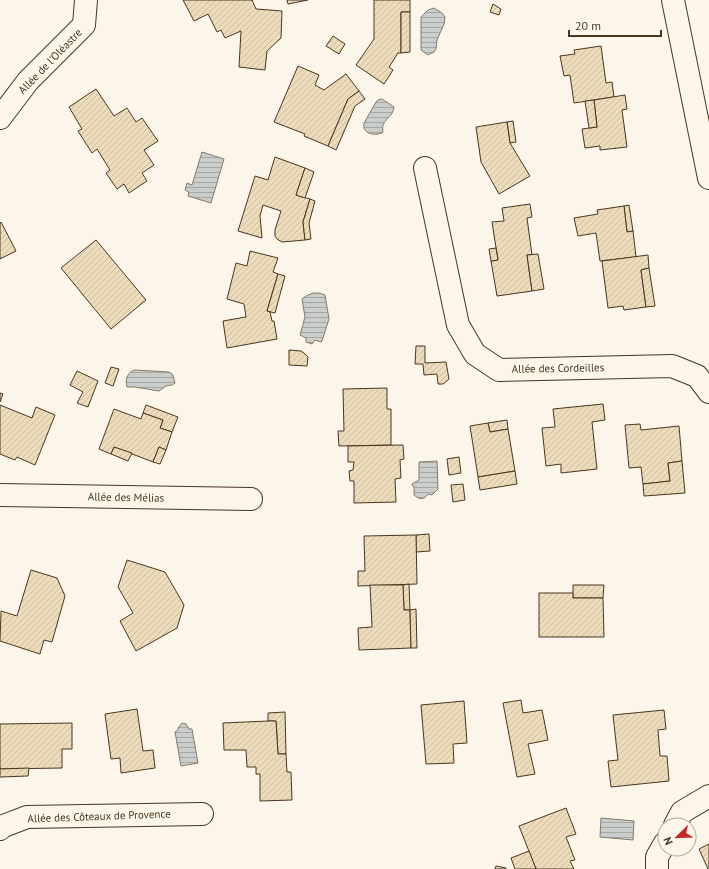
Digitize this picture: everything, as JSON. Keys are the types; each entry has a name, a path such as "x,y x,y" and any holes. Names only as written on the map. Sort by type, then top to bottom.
{"street":[{"name":"Allée de l'Oléastre","path":"0,118 28,81 84,25 86,0"},
{"path":"673,0 709,178"},
{"name":"Allée des Cordeilles","path":"425,168 458,325 475,354 499,370 672,366 697,376 709,392"},
{"name":"Allée des Mélias","path":"0,495 251,499"},
{"path":"679,817 682,812 709,796"},
{"name":"Allée des Côteaux de Provence","path":"0,829 27,817 202,814"},
{"path":"657,857 657,869"}],"shaded area":[{"path":"434,8 445,17 444,24 437,40 436,49 428,55 421,50 421,17 428,10"},
{"path":"382,99 394,107 393,111 383,124 382,133 369,133 365,130 364,123 376,102"},
{"path":"202,152 224,159 211,203 188,196 189,192 185,190 187,183 192,185"},
{"path":"313,293 325,295 329,319 322,341 315,340 312,344 306,342 306,338 300,335 305,317 302,299"},
{"path":"132,371 169,372 173,375 175,383 166,386 159,391 127,387 127,377"},
{"path":"437,461 438,489 432,495 428,494 422,499 418,498 414,495 414,488 412,484 419,480 419,462"},
{"path":"182,723 186,724 189,729 192,729 198,763 181,766 175,732"},
{"path":"601,818 634,821 633,840 600,837"}],"building":[{"path":"183,0 252,0 256,9 282,11 281,38 267,51 265,70 239,67 241,31 225,38 221,30 217,32 208,14 194,21"},
{"path":"287,0 308,0 288,4"},
{"path":"374,0 410,0 410,12 401,12 401,53 398,53 389,67 393,70 384,84 356,65 374,39"},
{"path":"493,4 501,9 499,15 490,12"},
{"path":"401,12 410,12 410,52 401,53"},
{"path":"333,36 345,44 339,54 326,46"},
{"path":"601,46 606,83 612,82 614,97 574,103 570,75 564,76 560,56 575,54 574,50"},
{"path":"298,66 319,75 315,85 324,90 346,74 359,91 348,99 328,146 304,136 305,134 274,122"},
{"path":"96,89 114,116 127,108 136,122 142,118 158,141 144,150 154,165 142,173 147,181 129,193 124,184 117,189 106,173 110,170 97,149 92,153 78,131 82,129 69,107"},
{"path":"359,91 365,99 355,106 336,150 328,146 348,99"},
{"path":"625,95 627,109 622,110 627,147 600,150 600,146 585,148 582,129 597,127 594,100"},
{"path":"594,100 597,127 589,128 585,101"},
{"path":"513,121 516,142 510,143 507,122"},
{"path":"507,122 510,143 530,176 499,194 481,162 476,127"},
{"path":"275,157 305,168 296,195 310,199 303,222 305,240 282,242 277,239 275,236 275,230 281,211 263,205 260,216 262,238 238,231 255,176 268,180"},
{"path":"305,168 314,172 305,198 296,195"},
{"path":"310,199 315,201 309,223 311,239 305,240 303,222"},
{"path":"530,204 532,217 527,218 532,255 527,255 532,291 497,296 491,261 498,260 492,222 504,221 502,208"},
{"path":"629,205 633,231 627,232 624,206"},
{"path":"624,206 627,232 633,231 636,257 600,261 596,233 578,236 574,218 598,214 597,210"},
{"path":"1,222 16,251 0,259 0,223"},
{"path":"96,240 146,300 111,329 61,268"},
{"path":"496,248 498,260 491,261 489,249"},
{"path":"250,251 278,258 273,272 278,274 267,311 270,312 272,321 274,321 277,339 227,348 223,321 246,317 244,304 227,299 236,263 247,266"},
{"path":"538,254 544,289 532,291 527,255"},
{"path":"648,255 649,268 641,270 646,307 624,310 623,306 608,308 602,261"},
{"path":"649,268 655,306 646,307 641,270"},
{"path":"278,274 285,276 275,313 267,311"},
{"path":"416,346 425,346 425,363 446,362 449,379 443,384 438,384 437,374 424,375 423,364 415,364"},
{"path":"289,350 301,351 304,353 308,357 307,366 289,365"},
{"path":"111,367 119,369 113,386 105,383"},
{"path":"77,371 98,381 88,407 77,403 83,392 70,385"},
{"path":"387,388 387,409 391,409 391,445 339,446 338,431 344,431 343,389"},
{"path":"0,393 3,394 0,402"},
{"path":"603,404 605,420 592,422 597,469 561,473 561,464 546,466 542,428 555,427 553,409"},
{"path":"0,405 32,418 36,407 55,415 35,465 17,457 15,460 0,454"},
{"path":"146,405 178,417 172,432 160,428 163,420 143,413"},
{"path":"114,409 141,419 143,413 163,420 160,428 172,432 166,450 159,447 153,462 114,447 111,454 99,449"},
{"path":"507,420 508,429 490,432 488,423"},
{"path":"488,423 490,432 508,429 515,471 478,477 470,426"},
{"path":"640,424 641,430 679,426 682,461 668,463 670,481 643,484 641,467 629,468 625,425"},
{"path":"403,445 404,459 400,460 401,478 395,479 396,502 354,503 354,481 350,481 349,471 353,470 354,462 348,462 348,446"},
{"path":"114,447 132,453 128,461 111,454"},
{"path":"159,447 166,450 160,464 153,462"},
{"path":"459,457 461,473 449,475 447,459"},
{"path":"682,461 685,493 644,496 643,484 670,481 668,463"},
{"path":"515,471 517,484 480,490 478,477"},
{"path":"463,484 465,500 453,502 451,485"},
{"path":"429,534 430,551 416,552 416,535"},
{"path":"416,535 417,584 358,586 358,571 365,571 364,536"},
{"path":"127,560 165,572 184,605 177,628 136,651 120,621 133,613 118,587"},
{"path":"31,570 57,578 65,596 52,642 44,640 40,654 0,641 1,611 17,616"},
{"path":"409,584 410,610 404,610 403,585"},
{"path":"370,585 403,585 404,610 410,610 411,648 359,650 358,628 372,627"},
{"path":"573,585 604,585 603,598 573,598"},
{"path":"539,593 573,593 573,598 603,598 604,637 539,637"},
{"path":"416,609 417,648 411,648 410,610"},
{"path":"521,700 523,713 542,710 548,740 528,744 535,774 517,777 503,703"},
{"path":"464,701 467,743 453,744 454,763 426,764 421,705"},
{"path":"137,709 143,751 153,750 155,768 121,773 120,758 111,759 105,714"},
{"path":"664,710 666,729 658,730 660,756 667,756 669,781 611,787 608,761 618,760 613,715"},
{"path":"285,712 286,754 278,754 276,721 268,721 268,713"},
{"path":"276,721 278,754 286,754 287,772 291,772 292,800 260,801 260,774 256,774 256,767 247,767 246,750 224,750 223,723"},
{"path":"72,723 72,749 62,749 62,768 0,769 0,724"},
{"path":"29,768 28,776 0,777 0,769"},
{"path":"566,808 576,834 566,837 575,860 570,861 574,869 536,869 519,826"},
{"path":"709,844 709,869 708,869 699,849"},
{"path":"529,851 536,869 515,869 511,858"},
{"path":"496,866 506,868 506,869 495,869"}]}
